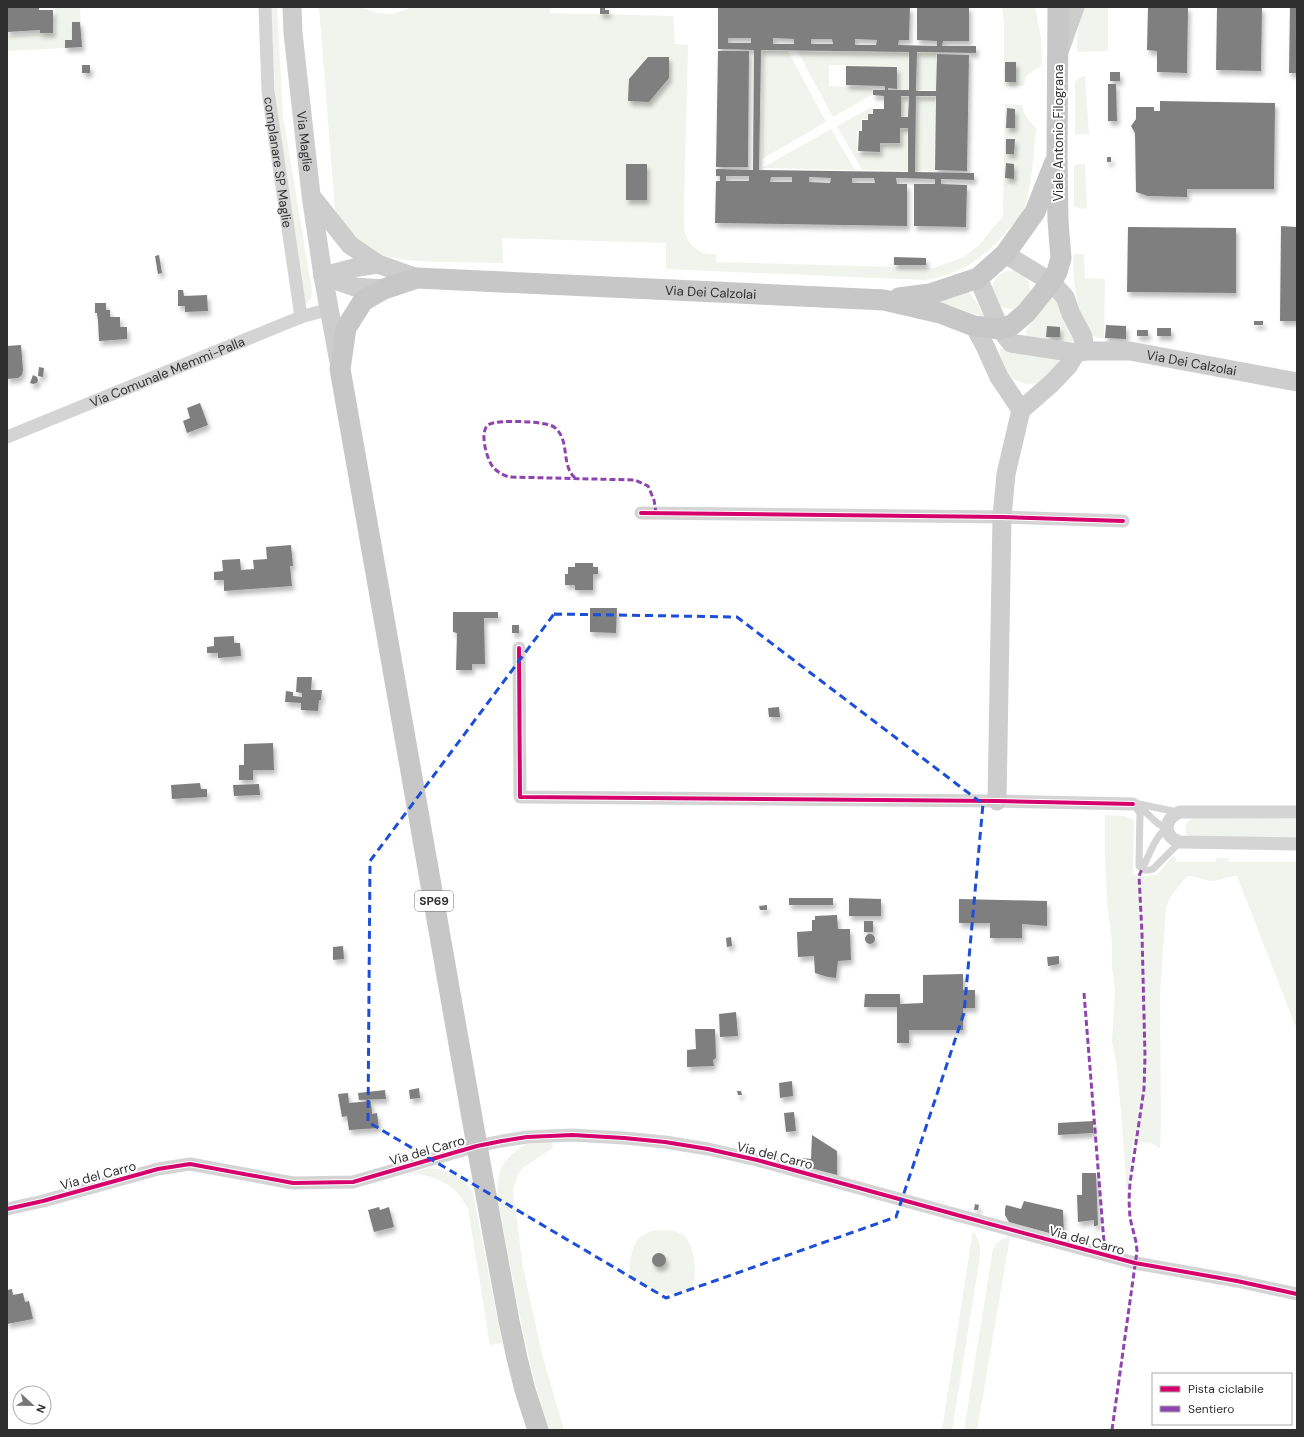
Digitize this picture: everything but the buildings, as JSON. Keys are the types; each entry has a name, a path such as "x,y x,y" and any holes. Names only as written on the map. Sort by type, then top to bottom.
{"main road":[{"name":"Viale Antonio Filograna","path":"1051,282 1057,272 1061,258 1058,221 1057,155 1058,7"},
{"path":"884,300 930,294 978,278 1005,254 1035,212 1057,155"},
{"path":"340,369 346,328 363,301 384,290 417,278"},
{"name":"Via Dei Calzolai","path":"417,278 884,300 940,313 974,326 1000,329"},
{"path":"1000,329 1012,326 1027,312 1051,282"},
{"name":"SP69","path":"340,369 477,1146 517,1358 538,1430"}],"street":[{"name":"complanare SP Maglie","path":"265,7 268,91 301,317"},
{"name":"Via Maglie","path":"292,7 293,33 311,195 323,276"},
{"path":"1049,7 1058,54"},
{"path":"1058,54 1075,7"},
{"path":"311,195 350,245 378,264 417,278"},
{"path":"997,801 1002,517 1006,474 1022,410 1052,383 1081,352 1083,337 1071,314 1065,297 1051,282 1005,254"},
{"path":"323,276 358,267 378,264"},
{"path":"323,276 355,287 384,290"},
{"name":"SP69","path":"323,276 340,369"},
{"name":"Via Dei Calzolai","path":"978,278 1000,329 1011,343 1081,352 1130,351 1297,382"},
{"name":"Via Comunale Memmi-Palla","path":"7,437 301,317 329,309"},
{"path":"974,326 999,377 1022,410"},
{"path":"641,513 1002,517 1123,521"},
{"path":"519,648 520,797 997,801 1133,804"},
{"path":"1297,812 1180,812 1169,819 1167,828 1170,836 1174,840 1180,842 1297,844"},
{"name":"Via del Carro","path":"7,1209 43,1201 166,1168 190,1164 293,1183 353,1182 477,1146 527,1137 572,1135 624,1138 665,1142 708,1149 757,1160 1135,1262 1297,1294"}],"lane":[{"path":"1133,804 1141,804 1158,809 1180,812"},
{"path":"1133,804 1144,809 1161,826 1167,828"},
{"path":"1133,804 1140,814 1139,866 1142,869 1148,871 1153,869 1180,842"},
{"path":"1142,869 1158,837 1167,828"}],"highlighted area":[{"path":"554,614 737,617 983,804 964,1013 896,1217 666,1298 368,1122 370,861"}],"shaded area":[{"path":"55,7 80,7 82,47 7,51 7,36 55,33"},
{"path":"271,7 277,7 283,116 312,291 311,298 305,305 276,108"},
{"path":"319,7 360,7 377,13 393,14 413,7 550,7 550,13 673,16 675,44 688,45 684,230 687,238 697,250 706,254 716,254 716,262 933,268 964,257 979,245 1003,216 1005,104 1022,105 1027,117 1036,128 1032,168 1025,206 1017,220 990,250 971,264 961,269 950,274 925,280 666,269 666,243 502,238 503,263 423,261 384,256 362,245 352,237 342,224 335,209"},
{"path":"1002,7 1035,7 1041,38 1042,65 1026,76 1024,86 1004,86 1004,25"},
{"path":"1083,7 1108,7 1108,51 1077,52 1077,35"},
{"path":"763,51 788,51 826,122 762,159"},
{"path":"798,52 908,53 908,90 898,89 898,66 829,65 829,86 872,88 872,95 833,117"},
{"path":"917,53 936,53 936,90 917,90"},
{"path":"1085,75 1089,134 1075,135 1075,84 1076,80"},
{"path":"901,97 908,97 908,116 901,116"},
{"path":"917,97 935,97 934,171 915,171"},
{"path":"872,107 872,114 867,114 867,119 861,119 860,130 857,131 857,153 881,153 881,145 901,144 901,129 907,129 907,171 862,170 837,126"},
{"path":"831,129 855,170 762,168"},
{"path":"1085,164 1087,208 1083,209 1074,207 1074,165"},
{"path":"1074,254 1084,254 1085,278 1105,279 1104,338 1090,335 1082,316 1076,296 1073,264"},
{"path":"1007,271 1015,271 1025,276 1029,283 1029,297 1025,304 1015,309 1007,309 997,304 995,301 992,294 992,286 997,276 1000,274"},
{"path":"968,290 986,318 946,304 937,303 936,300"},
{"path":"1051,298 1058,305 1063,320 1076,343 1075,345 1029,339 1026,335 1026,330"},
{"path":"1000,348 1025,355 1061,357 1059,364 1040,383 1026,384 1013,379 1008,374 1001,362"},
{"path":"1105,815 1125,816 1134,820 1133,874 1140,876 1157,875 1173,856 1176,858 1175,862 1216,862 1216,858 1229,858 1229,862 1297,862 1297,1030 1237,876 1212,881 1187,876 1171,896 1166,908 1160,994 1160,1148 1150,1143 1133,1141 1127,1197 1116,1060 1112,1041 1115,991 1112,967 1112,942 1107,904"},
{"path":"1193,818 1297,819 1297,839 1191,837 1186,834 1186,827 1188,821"},
{"path":"552,1142 553,1148 524,1167 518,1174 513,1190 523,1268 542,1354 564,1430 549,1430 540,1401 519,1313 497,1194 499,1173 504,1163 513,1153 526,1144"},
{"path":"429,1168 443,1170 455,1175 465,1182 473,1193 502,1343 490,1345 468,1209 457,1193 444,1182 428,1176 409,1173"},
{"path":"654,1230 680,1233 687,1239 690,1245 693,1253 695,1269 693,1284 685,1294 677,1295 662,1291 634,1281 630,1275 629,1270 631,1258 637,1240"},
{"path":"973,1230 980,1246 979,1263 952,1430 942,1430"},
{"path":"1010,1237 977,1430 964,1430 993,1249 1000,1241"}],"marked path":[{"path":"575,478 570,472 568,466 562,438 554,427 541,423 510,421 493,423 488,425 485,429 484,440 488,458 493,467 502,474 509,477 635,480 648,486 654,500 656,513"},
{"path":"1112,1430 1137,1251 1130,1218 1129,1200 1130,1183 1144,1089 1145,1056 1139,876 1142,869"},
{"path":"1084,993 1105,1255"}],"cycle path":[{"path":"641,513 1002,517 1123,521"},
{"path":"519,648 520,797 997,801 1133,804"},
{"path":"7,1209 43,1201 158,1169 190,1164 293,1183 353,1182 477,1146 502,1141 527,1137 572,1135 624,1138 665,1142 708,1149 757,1160 1135,1263 1237,1281 1297,1294"}]}
